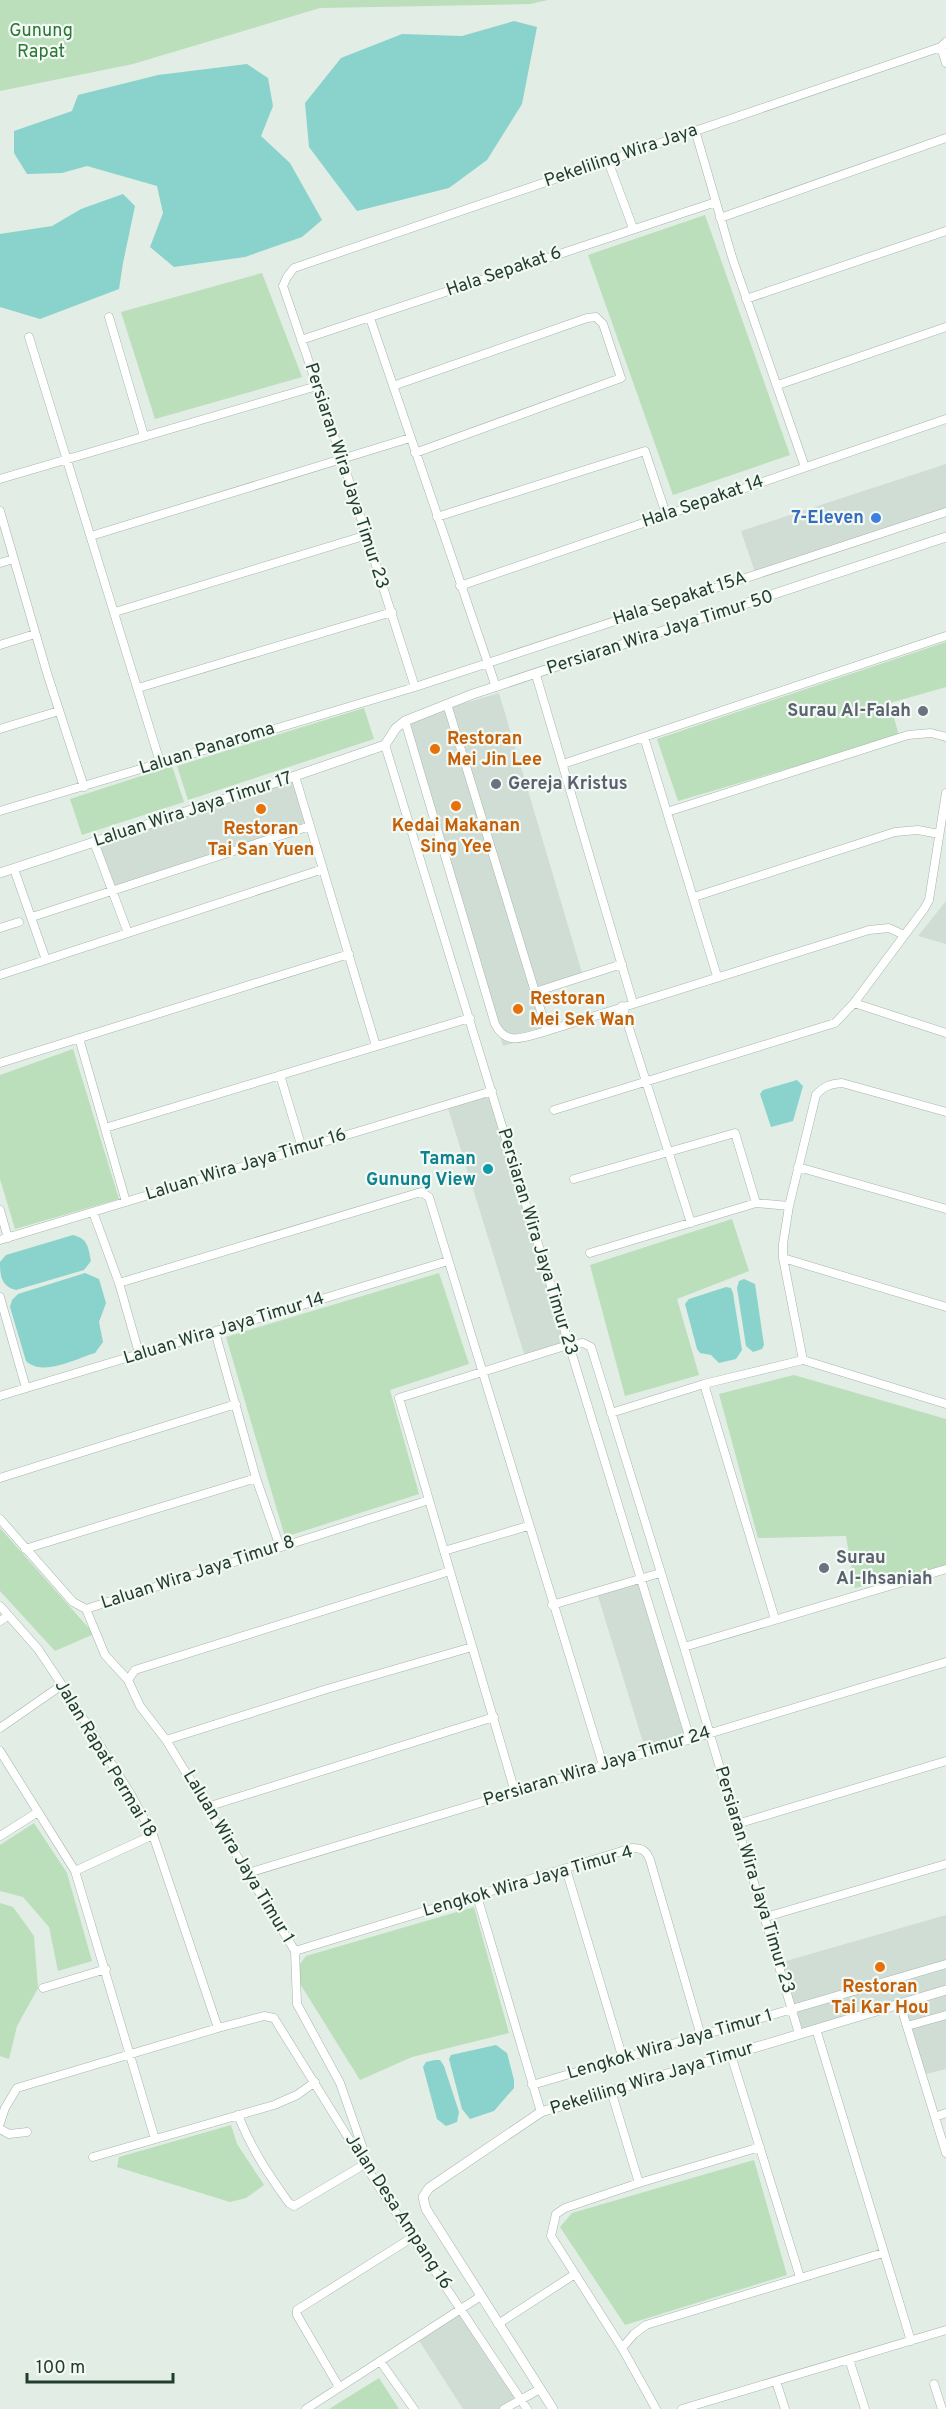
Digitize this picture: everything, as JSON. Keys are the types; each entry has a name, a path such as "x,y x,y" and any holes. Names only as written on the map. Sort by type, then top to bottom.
{"street":[{"path":"943,44 946,63"},
{"name":"Pekeliling Wira Jaya","path":"294,268 943,44"},
{"path":"695,130 746,299 805,467"},
{"path":"720,218 946,138"},
{"path":"608,161 633,228"},
{"name":"Hala Sepakat 6","path":"301,340 716,202"},
{"path":"746,299 946,231"},
{"name":"Persiaran Wira Jaya Timur 23","path":"294,268 286,277 283,286 367,535 414,687"},
{"path":"109,317 144,436"},
{"path":"393,386 587,318 596,317 603,324 621,378 415,453"},
{"path":"370,318 436,518 496,687"},
{"path":"778,385 946,327"},
{"path":"29,337 160,762"},
{"path":"0,479 316,386"},
{"name":"Hala Sepakat 14","path":"460,586 946,419"},
{"path":"91,536 410,438"},
{"path":"436,518 645,451 666,514"},
{"path":"0,511 35,634 84,787"},
{"name":"Hala Sepakat 15A","path":"414,687 946,512"},
{"path":"115,612 367,535"},
{"name":"Persiaran Wira Jaya Timur 50","path":"385,745 396,728 405,721 447,704 945,540"},
{"path":"0,564 14,559"},
{"path":"138,688 392,612"},
{"path":"0,645 35,634"},
{"path":"563,764 946,636"},
{"path":"536,675 633,1003"},
{"name":"Laluan Panaroma","path":"0,811 414,687"},
{"path":"447,704 547,1030"},
{"path":"0,729 59,711"},
{"path":"405,721 495,1024 499,1032 514,1040 879,928 889,928 904,935"},
{"path":"667,812 908,735 931,733 946,737"},
{"path":"644,737 717,976"},
{"name":"Persiaran Wira Jaya Timur 23","path":"385,745 690,1739"},
{"name":"Laluan Wira Jaya Timur 17","path":"0,873 385,745"},
{"path":"295,776 376,1046"},
{"path":"554,1110 835,1023 854,1003 928,900 946,793"},
{"path":"32,917 310,826"},
{"path":"694,897 895,832 918,830 939,834"},
{"path":"94,842 128,933"},
{"path":"14,868 46,960"},
{"path":"0,975 323,869"},
{"path":"0,928 19,922"},
{"path":"0,1063 349,954"},
{"path":"535,992 622,964"},
{"path":"854,1003 946,1033"},
{"path":"622,1006 644,1082 691,1223"},
{"path":"105,1128 470,1018"},
{"path":"79,1038 126,1202"},
{"path":"280,1075 302,1148"},
{"path":"803,1360 783,1258 783,1244 789,1206 816,1095 822,1088 842,1083 946,1112"},
{"name":"Laluan Wira Jaya Timur 16","path":"4,1239 492,1091"},
{"path":"574,1179 735,1133 756,1203"},
{"path":"798,1167 946,1209"},
{"path":"119,1283 421,1192 429,1197 603,1766"},
{"path":"590,1254 756,1203 789,1206"},
{"path":"0,1210 4,1239"},
{"path":"93,1212 119,1283 139,1353"},
{"path":"783,1258 946,1307"},
{"name":"Laluan Wira Jaya Timur 14","path":"0,1396 448,1261"},
{"path":"0,1297 3,1320 26,1388"},
{"path":"215,1332 256,1478 280,1547"},
{"name":"Persiaran Wira Jaya Timur 23","path":"568,1345 583,1343 591,1347 800,2034"},
{"path":"515,1792 399,1398 568,1345"},
{"path":"611,1413 704,1384 803,1360 946,1404"},
{"path":"704,1384 775,1619"},
{"path":"0,1478 236,1404"},
{"path":"25,1549 256,1478"},
{"name":"Laluan Wira Jaya Timur 8","path":"0,1519 73,1602 86,1609 429,1500"},
{"path":"444,1551 528,1526"},
{"path":"684,1647 946,1569"},
{"path":"128,1680 135,1670 450,1571"},
{"path":"552,1605 660,1573"},
{"name":"Jalan Rapat Permai 18","path":"0,1606 38,1649 130,1792 153,1835 218,2028"},
{"name":"Laluan Wira Jaya Timur 1","path":"86,1609 105,1655 128,1680 140,1706 166,1740 295,1951 297,2004 348,2101 362,2146 357,2152"},
{"path":"0,1621 8,1616"},
{"path":"166,1740 327,1689 472,1647"},
{"name":"Persiaran Wira Jaya Timur 24","path":"248,1873 946,1662"},
{"path":"0,1728 62,1685"},
{"path":"207,1807 494,1717"},
{"path":"0,1751 75,1871 155,2139"},
{"path":"737,1824 946,1761"},
{"path":"0,1836 38,1812"},
{"path":"75,1871 153,1835"},
{"name":"Lengkok Wira Jaya Timur 4","path":"295,1951 632,1848 640,1848 646,1851 701,2036"},
{"path":"766,1917 946,1864"},
{"path":"566,1869 623,2059"},
{"path":"477,1896 542,2112"},
{"name":"Lengkok Wira Jaya Timur 1","path":"532,2085 946,1964"},
{"path":"44,1988 106,1969"},
{"name":"Pekeliling Wira Jaya Timur","path":"553,2409 426,2209 423,2197 429,2188 542,2112 946,1990"},
{"path":"900,2004 946,2153"},
{"path":"907,2026 946,2015"},
{"name":"Jalan Desa Ampang 16","path":"218,2028 270,2016 274,2018 357,2152 527,2409"},
{"path":"0,2123 5,2108 17,2088 218,2028"},
{"path":"816,2029 911,2341"},
{"path":"731,2055 800,2277"},
{"path":"93,2157 274,2105 297,2095 315,2082"},
{"path":"611,2091 639,2183"},
{"path":"935,2117 946,2113"},
{"path":"238,2115 249,2143 261,2164 289,2203 294,2206 365,2164"},
{"path":"0,2129 9,2134 27,2132"},
{"path":"656,2409 622,2348 551,2236 556,2214 565,2208 639,2183 760,2147"},
{"path":"339,2387 297,2316 297,2310 413,2237"},
{"path":"622,2348 634,2334 646,2325 884,2253"},
{"path":"498,2324 575,2274"},
{"path":"306,2409 481,2296"},
{"path":"682,2409 707,2405 776,2381 946,2330"},
{"path":"849,2359 865,2409"},
{"path":"380,2361 414,2409"},
{"path":"776,2381 785,2409"},
{"path":"934,2384 942,2409"},
{"path":"504,2409 540,2389"}],"shaded area":[{"path":"946,464 946,512 756,575 741,531"},
{"path":"499,693 583,976 536,992 548,1033 503,1046 404,721"},
{"path":"296,777 311,827 113,891 94,840"},
{"path":"946,901 946,944 918,936"},
{"path":"492,1091 571,1346 526,1360 447,1105"},
{"path":"641,1579 690,1739 646,1752 597,1593"},
{"path":"946,1915 946,2069 922,2075 900,2004 799,2034 779,1963"},
{"path":"461,2311 518,2399 501,2409 463,2409 418,2339"}],"green space":[{"name":"Gunung Rapat","path":"0,0 548,0 530,4 320,8 133,64 0,91"},
{"path":"705,215 790,455 673,495 588,255"},
{"path":"262,273 302,377 155,419 121,312"},
{"path":"946,642 946,687 890,703 899,736 678,801 657,739"},
{"path":"364,708 374,739 188,800 177,766"},
{"path":"172,766 184,802 82,835 70,799"},
{"path":"73,1049 119,1199 15,1229 0,1179 0,1075"},
{"path":"732,1219 749,1271 677,1299 699,1375 625,1396 590,1265"},
{"path":"439,1273 469,1364 390,1390 419,1494 285,1537 226,1337"},
{"path":"794,1375 946,1419 946,1566 855,1588 846,1536 758,1538 719,1394"},
{"path":"0,1528 94,1634 55,1651 0,1591"},
{"path":"34,1823 67,1873 92,1961 58,1971 49,1927 23,1897 0,1891 0,1845"},
{"path":"0,1903 13,1907 34,1936 38,1988 17,2026 9,2059 0,2056"},
{"path":"474,1907 509,2033 412,2057 360,2080 299,1982 297,1968 306,1956"},
{"path":"231,2125 237,2144 264,2185 246,2198 230,2202 117,2167 119,2157"},
{"path":"754,2160 787,2275 625,2325 560,2227 572,2213"},
{"path":"379,2378 399,2409 329,2409"}],"water":[{"path":"514,21 537,27 522,104 487,160 449,188 357,211 309,147 305,103 341,58 402,34 462,36"},
{"path":"247,64 268,78 273,106 261,136 290,163 322,220 302,237 245,257 174,267 150,247 163,213 157,186 87,166 62,173 27,174 14,153 14,131 72,111 78,95 158,75"},
{"path":"123,194 135,206 119,289 40,319 0,307 0,234 52,226 81,209"},
{"path":"797,1080 803,1086 793,1121 771,1127 760,1094 763,1090"},
{"path":"73,1235 82,1239 88,1247 91,1261 84,1270 16,1290 4,1283 0,1262 6,1255"},
{"path":"85,1273 99,1279 106,1303 99,1322 103,1342 95,1353 59,1365 41,1367 26,1361 10,1307 12,1300 18,1294"},
{"path":"744,1279 755,1284 764,1345 762,1349 753,1352 746,1346 737,1288 739,1281"},
{"path":"726,1287 731,1288 733,1293 742,1350 736,1359 719,1363 711,1355 700,1353 697,1349 685,1304 689,1299"},
{"path":"496,2045 507,2053 514,2088 494,2111 470,2119 462,2109 449,2059 451,2055"},
{"path":"440,2060 444,2066 459,2112 457,2122 446,2126 437,2119 423,2067 426,2062"}],"place":[{"name":"7-Eleven","path":"876,518"},
{"name":"Surau Al-Falah","path":"923,711"},
{"name":"Restoran Mei Jin Lee","path":"435,749"},
{"name":"Gereja Kristus","path":"496,784"},
{"name":"Kedai Makanan Sing Yee","path":"456,806"},
{"name":"Restoran Tai San Yuen","path":"261,809"},
{"name":"Restoran Mei Sek Wan","path":"518,1009"},
{"name":"Taman Gunung View","path":"488,1169"},
{"name":"Surau Al-Ihsaniah","path":"824,1568"},
{"name":"Restoran Tai Kar Hou","path":"880,1967"}]}
